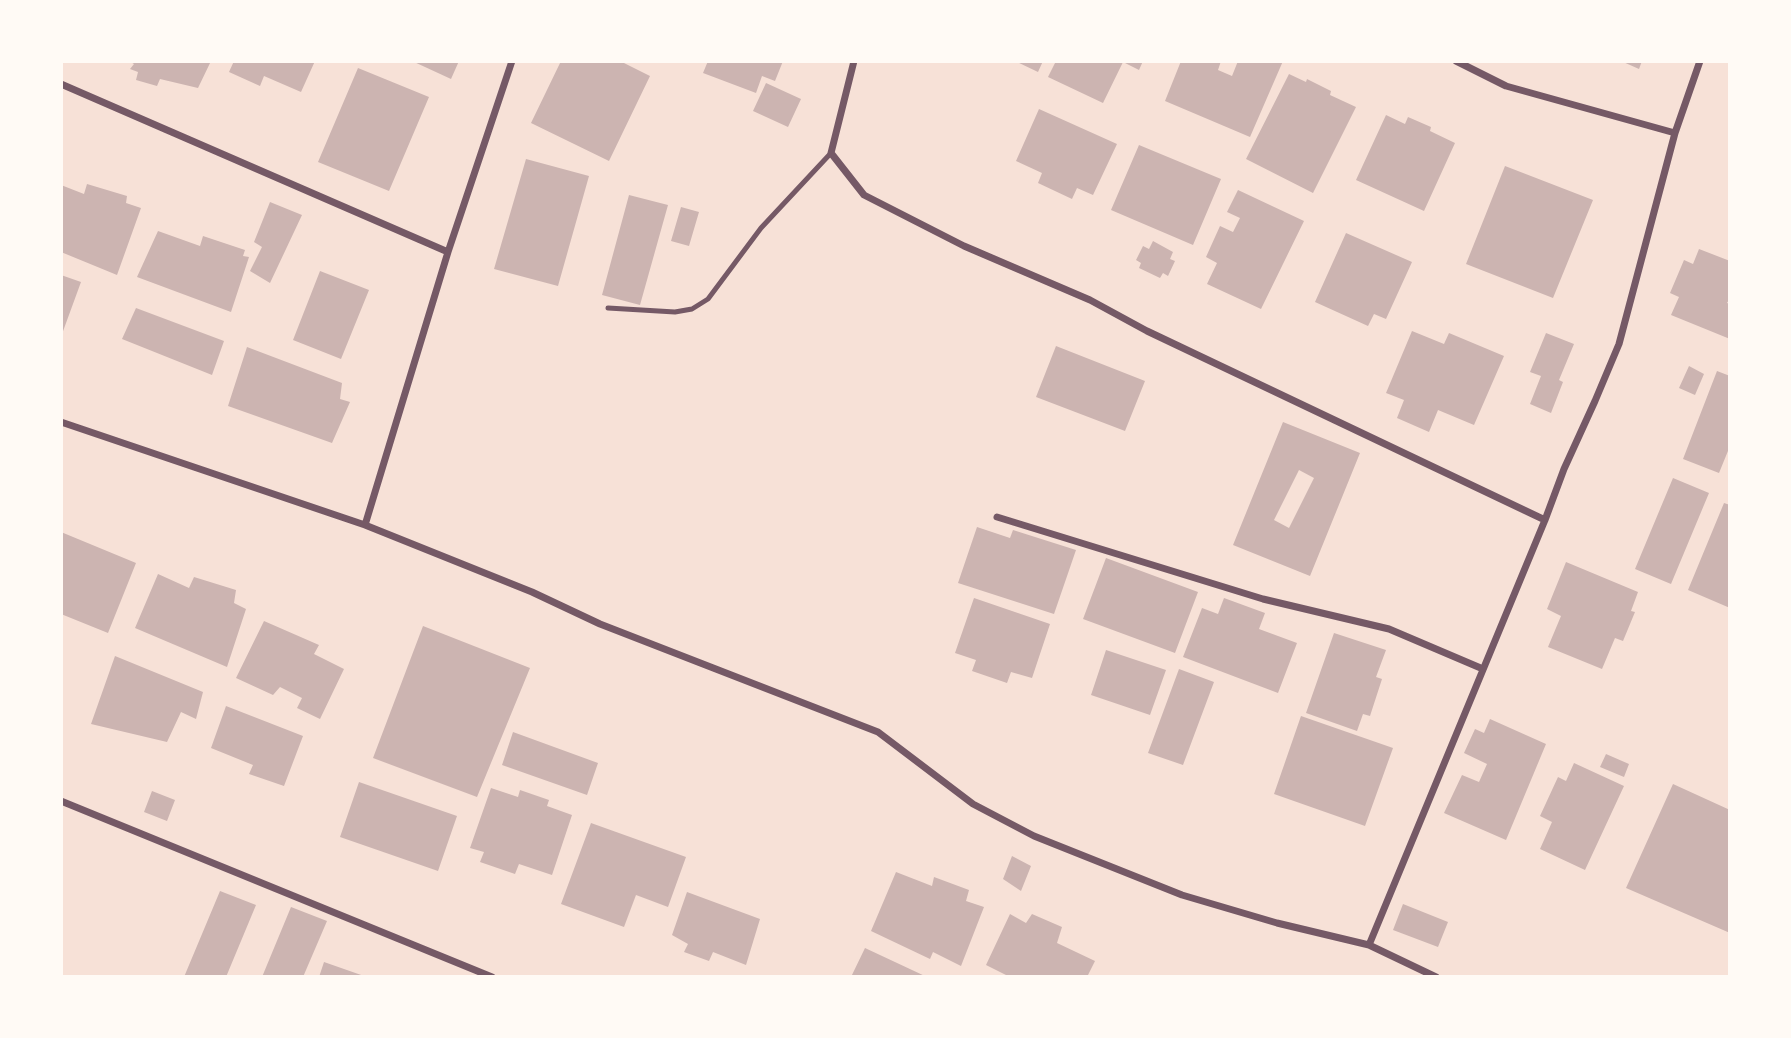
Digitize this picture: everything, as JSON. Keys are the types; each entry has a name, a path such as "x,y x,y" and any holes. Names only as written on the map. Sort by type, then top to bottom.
{"street":[{"path":"365,525 448,252 512,61"},
{"path":"854,61 831,153 864,195 964,246 1090,300 1147,331 1545,520"},
{"path":"1456,61 1506,86 1675,133"},
{"path":"1370,945 1564,469 1619,344 1675,133 1700,61"},
{"path":"61,83 448,252"},
{"path":"61,422 365,525 532,592 600,624 878,732 973,804 1034,836 1182,895 1277,923 1370,945 1436,977"},
{"path":"997,517 1263,599 1389,629 1483,669"},
{"path":"61,801 492,977"}],"lane":[{"path":"608,308 675,312 692,309 708,299 761,228 831,153"}],"building":[{"path":"129,61 211,61 198,88 160,79 157,86 136,80 138,72 130,69 134,64"},
{"path":"234,61 315,61 301,92 264,76 260,86 229,72"},
{"path":"412,61 459,61 451,79"},
{"path":"561,61 620,61 650,76 609,161 531,123"},
{"path":"708,61 783,61 775,81 762,76 756,93 703,73"},
{"path":"1015,61 1043,61 1038,72"},
{"path":"1056,61 1143,61 1139,70 1123,62 1103,103 1048,77"},
{"path":"1181,61 1221,61 1218,70 1232,76 1238,61 1283,61 1250,137 1165,101"},
{"path":"1621,61 1642,61 1639,69"},
{"path":"358,68 429,97 389,191 318,162"},
{"path":"1289,74 1306,82 1307,79 1331,91 1330,95 1356,107 1313,193 1246,159"},
{"path":"766,83 801,99 788,127 753,111"},
{"path":"1039,109 1117,144 1093,195 1077,188 1072,199 1038,183 1042,173 1016,161"},
{"path":"1386,115 1405,124 1408,117 1431,127 1430,131 1455,143 1424,211 1356,180"},
{"path":"1139,145 1221,179 1193,245 1111,210"},
{"path":"526,159 589,176 558,286 494,269"},
{"path":"1505,166 1593,200 1553,298 1466,264"},
{"path":"87,184 127,196 126,203 141,208 117,275 61,252 61,185 84,194"},
{"path":"1238,190 1304,221 1261,309 1207,284 1217,263 1206,257 1220,226 1233,232 1240,218 1227,212"},
{"path":"629,195 668,205 640,305 602,295"},
{"path":"270,202 302,215 270,283 250,271 262,247 254,242"},
{"path":"681,207 699,212 689,246 671,241"},
{"path":"158,231 200,246 203,236 245,250 243,256 249,257 231,312 137,277"},
{"path":"1346,233 1412,262 1386,319 1374,314 1368,326 1315,302"},
{"path":"1153,241 1173,252 1170,259 1175,261 1168,276 1163,273 1160,278 1139,268 1141,263 1136,260 1143,246 1149,249"},
{"path":"1699,249 1730,261 1730,298 1727,303 1730,304 1730,339 1671,315 1679,297 1670,293 1684,260 1693,264"},
{"path":"320,271 369,290 341,359 293,340"},
{"path":"61,275 81,282 62,334 61,334"},
{"path":"136,308 224,341 212,375 122,339"},
{"path":"1412,331 1444,344 1449,333 1504,356 1474,425 1438,410 1429,432 1397,418 1404,400 1386,393"},
{"path":"1546,333 1574,344 1559,380 1563,382 1551,413 1530,404 1541,376 1530,372"},
{"path":"1056,346 1145,381 1125,431 1036,397"},
{"path":"247,347 342,383 340,399 350,402 332,443 228,406"},
{"path":"1689,366 1704,374 1695,395 1679,388"},
{"path":"1717,371 1730,376 1730,446 1719,473 1683,459"},
{"path":"1283,422 1360,453 1310,576 1233,545","holes":["1299,470 1314,478 1289,528 1274,520"]},
{"path":"1673,478 1709,493 1671,584 1635,569"},
{"path":"1724,503 1730,505 1730,608 1688,590"},
{"path":"977,527 1010,538 1013,530 1076,550 1054,614 958,583"},
{"path":"61,532 136,563 108,633 61,614"},
{"path":"1106,558 1198,592 1175,653 1083,619"},
{"path":"1566,562 1638,592 1631,611 1635,612 1623,641 1615,638 1602,669 1548,647 1561,616 1547,609"},
{"path":"158,574 189,588 194,577 236,590 234,603 246,609 227,667 135,628"},
{"path":"974,598 1050,624 1032,678 1011,672 1007,683 972,671 976,660 955,653"},
{"path":"1224,598 1265,613 1259,629 1297,643 1278,693 1183,657 1202,608 1218,614"},
{"path":"264,621 319,645 314,654 344,669 320,719 297,708 302,698 280,687 273,695 236,678"},
{"path":"423,626 530,668 477,797 373,758"},
{"path":"1334,633 1386,650 1376,677 1382,679 1370,716 1363,714 1357,731 1306,713"},
{"path":"1106,650 1166,670 1150,715 1091,695"},
{"path":"115,656 203,692 196,719 181,712 167,742 91,724"},
{"path":"1179,669 1214,682 1183,765 1148,753"},
{"path":"226,706 303,736 284,786 249,774 253,765 211,748"},
{"path":"1301,716 1393,748 1365,826 1274,794"},
{"path":"1490,719 1546,744 1506,840 1444,813 1462,775 1479,782 1487,764 1464,753 1475,729 1484,733"},
{"path":"513,732 598,763 587,795 502,765"},
{"path":"1606,754 1629,764 1624,777 1600,767"},
{"path":"1574,763 1624,786 1585,870 1540,849 1552,822 1540,816 1558,777 1566,781"},
{"path":"359,782 457,816 438,871 340,837"},
{"path":"1673,784 1730,810 1730,933 1626,888"},
{"path":"491,788 518,797 520,790 549,800 547,806 572,815 552,875 519,864 515,874 480,862 484,852 470,848"},
{"path":"152,791 175,800 167,821 144,812"},
{"path":"591,823 686,857 668,907 636,895 624,927 561,904"},
{"path":"1012,856 1031,866 1021,891 1003,879"},
{"path":"896,872 932,886 934,877 969,890 966,901 984,907 961,966 933,952 930,959 871,931"},
{"path":"220,891 256,905 226,977 184,977"},
{"path":"687,892 760,919 746,965 713,952 709,961 684,952 688,944 672,935"},
{"path":"1403,904 1448,922 1438,947 1393,930"},
{"path":"291,907 327,921 303,977 262,977"},
{"path":"1010,914 1026,923 1032,914 1062,927 1057,943 1095,961 1087,977 1010,977 986,965"},
{"path":"865,948 927,977 851,977"},
{"path":"324,962 364,976 364,977 319,977"}]}
